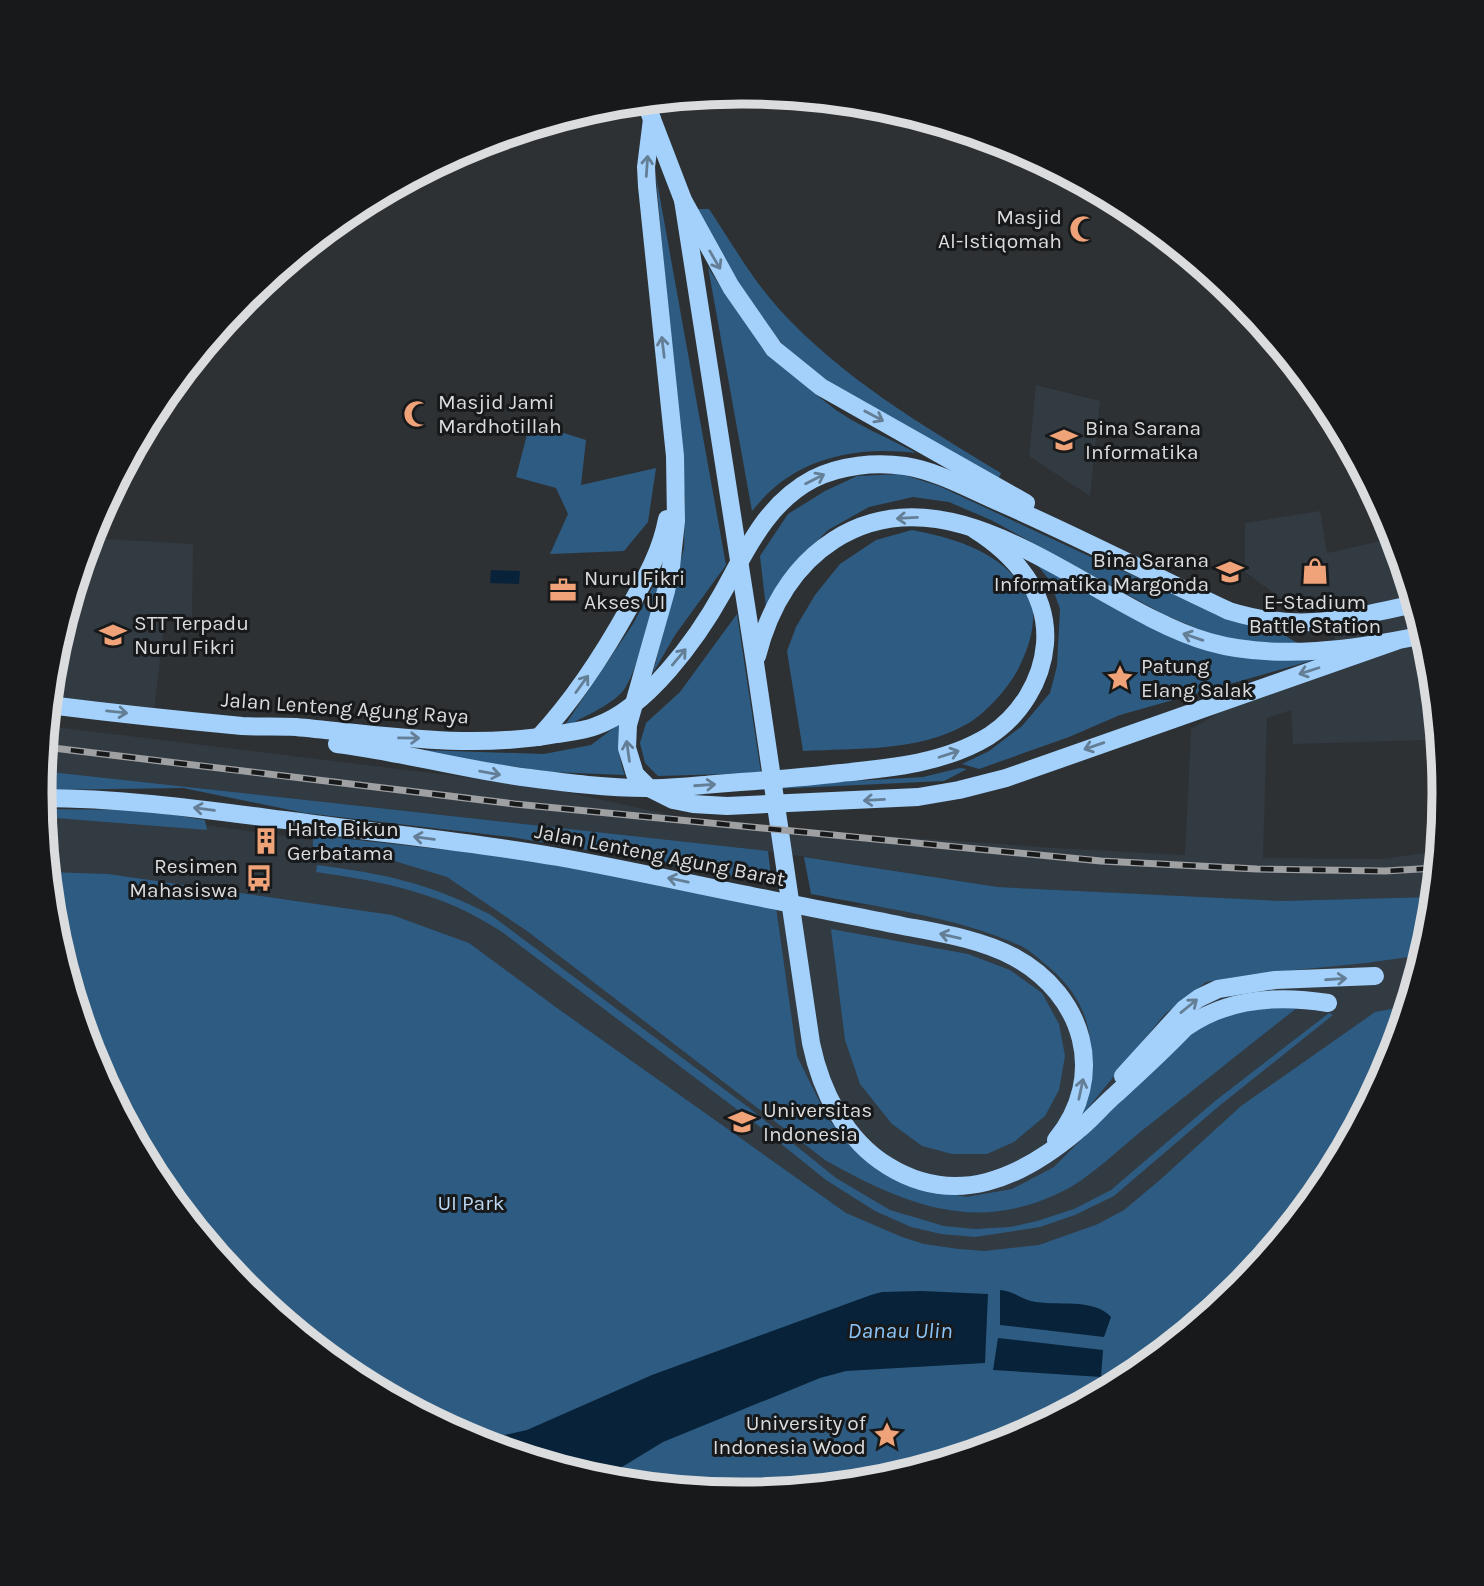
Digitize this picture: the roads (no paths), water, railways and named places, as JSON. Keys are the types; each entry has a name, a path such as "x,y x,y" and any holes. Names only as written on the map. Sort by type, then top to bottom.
{"main road":[{"path":"648,110 683,200 745,310 774,349 821,387 1018,498 1079,537 1229,611 1262,621 1280,623 1331,622 1405,606"},
{"path":"652,119 646,167 647,186 671,415 676,491 674,543 661,610 632,707 627,737 628,757 635,774 649,788 664,797 683,802 727,806 918,797 959,790 1006,778 1396,641"},
{"path":"683,200 811,1043 825,1090 840,1118 870,1153 915,1180 942,1186 983,1184 1008,1176 1031,1164 1076,1132 1185,1028 1211,1013 1275,998 1299,998 1328,1003"},
{"path":"539,737 562,712 607,648 655,560 667,520 671,415"},
{"name":"Jalan Lenteng Agung Raya","path":"58,706 386,738 489,741 539,737 594,727 632,707 678,659 698,632 768,516 791,494 824,474 877,464 918,469 983,494 1079,537"},
{"path":"755,663 773,611 787,586 813,556 837,538 876,522 906,517 934,518 974,529 1012,544 1177,631 1208,642 1243,649 1284,652 1413,637"},
{"path":"244,726 283,736 497,774 602,787 649,788 801,778 899,766 956,752 999,728 1019,708 1038,676 1044,653 1045,627 1038,600 1019,566 999,546 974,529"},
{"name":"Jalan Lenteng Agung Barat","path":"52,798 161,803 531,853 919,929 986,946 1014,957 1053,986 1072,1013 1081,1040 1084,1072 1079,1101 1073,1116 1054,1142 1031,1164"},
{"path":"1115,1095 1120,1082 1134,1062 1184,1010 1208,993 1241,984 1275,980 1375,976"}],"water":[{"path":"491,570 520,571 519,584 490,583"},
{"path":"1000,1290 1041,1303 1094,1307 1111,1317 1104,1337 1000,1325"},
{"name":"Danau Ulin","path":"882,1292 988,1294 985,1363 846,1371 820,1378 663,1442 618,1471 564,1459 496,1437 527,1430 652,1375"},
{"path":"998,1338 1103,1350 1101,1377 993,1370"}],"railway":[{"path":"54,748 515,804 1101,861 1257,869 1385,871 1427,869"}],"place":[{"name":"Masjid Al-Istiqomah","path":"1083,229"},
{"name":"Masjid Jami Mardhotillah","path":"417,414"},
{"name":"Bina Sarana Informatika","path":"1064,440"},
{"name":"E-Stadium Battle Station","path":"1315,571"},
{"name":"Bina Sarana Informatika Margonda","path":"1230,572"},
{"name":"Nurul Fikri Akses UI","path":"563,590"},
{"name":"STT Terpadu Nurul Fikri","path":"113,635"},
{"name":"Patung Elang Salak","path":"1120,678"},
{"name":"Halte Bikun Gerbatama","path":"266,841"},
{"name":"Resimen Mahasiswa","path":"259,878"},
{"name":"Universitas Indonesia","path":"742,1122"},
{"name":"University of Indonesia Wood","path":"887,1435"}],"park label":[{"name":"UI Park","path":"471,1203"}]}
